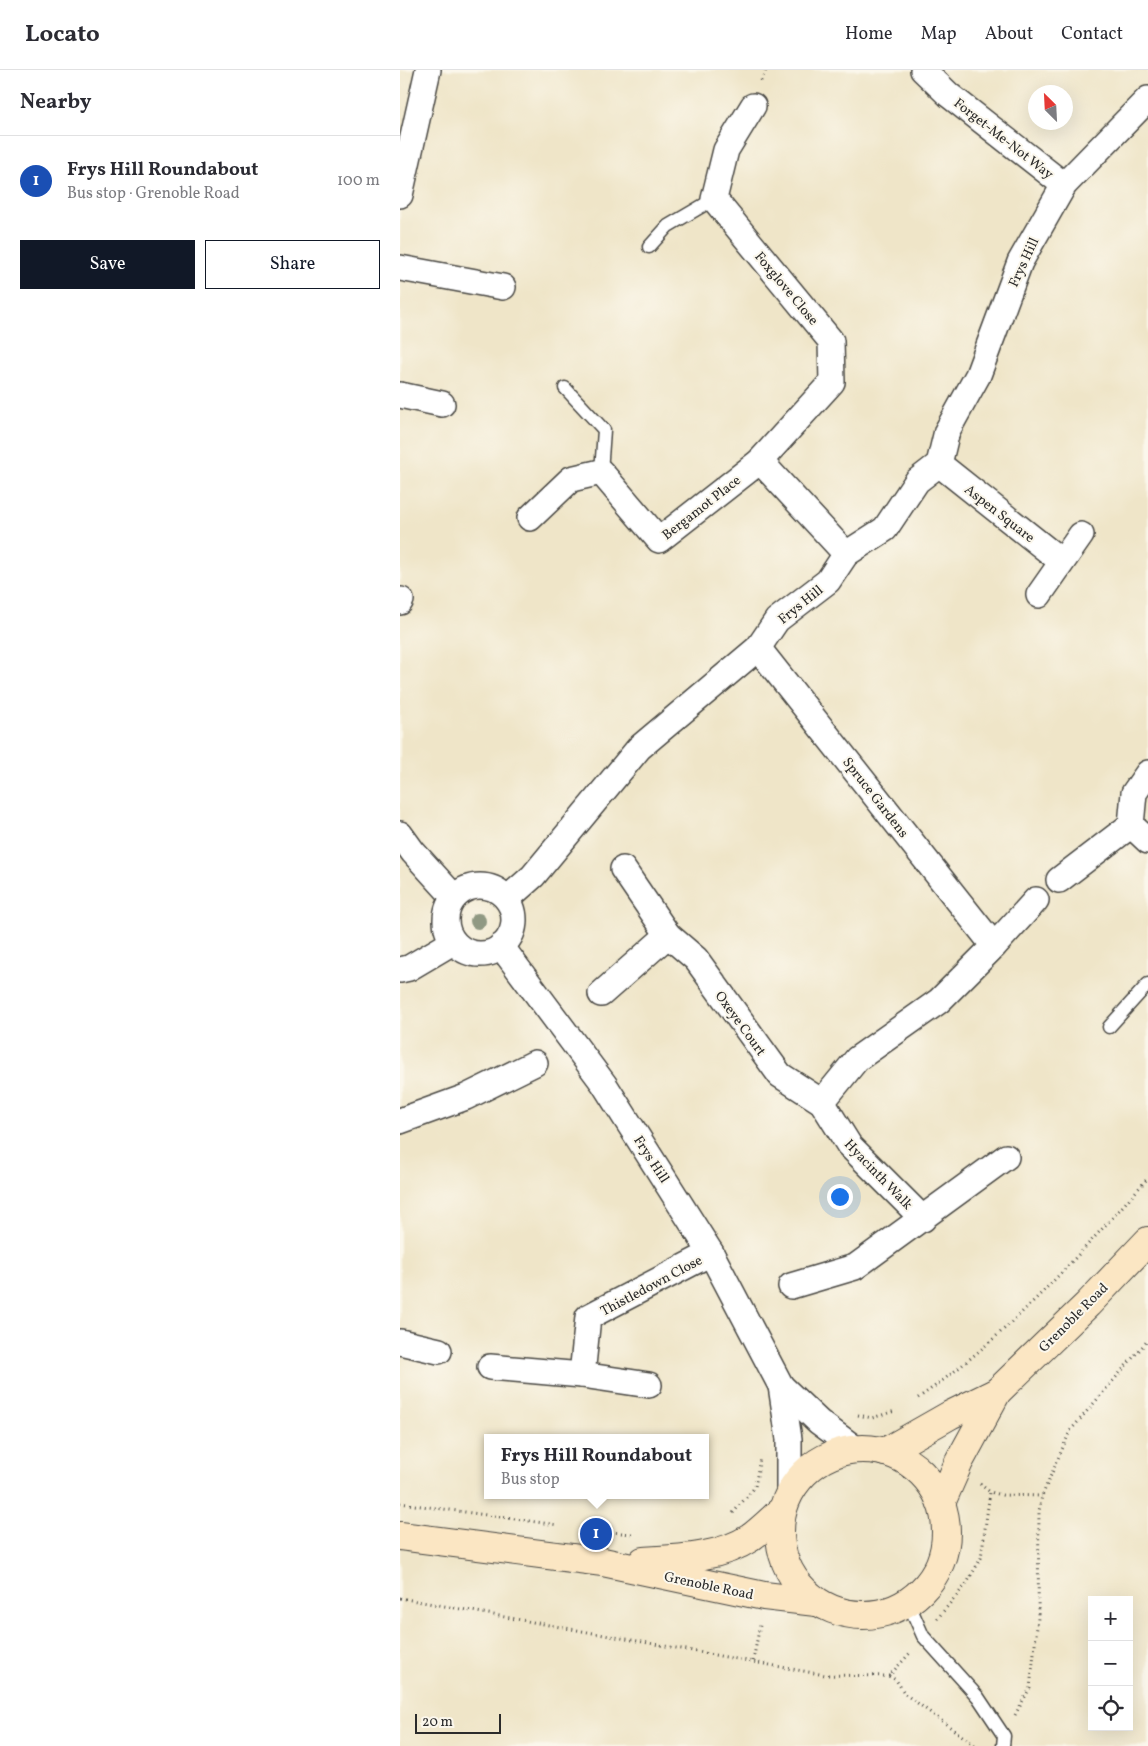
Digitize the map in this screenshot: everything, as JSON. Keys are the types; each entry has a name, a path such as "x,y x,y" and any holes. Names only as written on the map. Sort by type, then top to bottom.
{"street":[{"path":"400,195 409,114 428,70"},
{"name":"Forget-Me-Not Way","path":"923,70 949,95 1064,185"},
{"name":"Frys Hill","path":"507,899 533,876 639,748 758,648 777,620 828,581 846,554 885,529 916,481 939,464 947,432 978,375 1020,262 1064,185 1148,99"},
{"path":"714,199 726,150 753,106"},
{"name":"Foxglove Close","path":"714,199 831,341 832,382 760,460"},
{"path":"400,268 502,287"},
{"path":"400,396 442,404"},
{"path":"760,460 846,554"},
{"name":"Bergamot Place","path":"601,472 658,540 760,460"},
{"name":"Aspen Square","path":"939,464 1061,561"},
{"path":"530,518 571,478 601,472"},
{"path":"1039,595 1081,535"},
{"name":"Spruce Gardens","path":"758,648 994,946"},
{"path":"1059,880 1139,833 1134,793 1148,773"},
{"path":"400,834 413,852 454,897"},
{"name":"Oxeye Court","path":"623,869 668,935 696,959 780,1075 822,1102"},
{"path":"479,886 491,888 501,893 507,899 512,909 514,921 511,933 501,946 490,952 479,954 467,952 453,942 448,932 446,920 447,908 454,897 468,888 479,886"},
{"path":"822,1102 857,1059 939,1001 994,946 1036,900"},
{"path":"601,994 668,935"},
{"path":"400,970 409,968 453,942"},
{"name":"Frys Hill","path":"501,946 604,1084 711,1253 780,1386 789,1440 786,1502"},
{"path":"400,1121 466,1098 535,1063"},
{"name":"Hyacinth Walk","path":"822,1102 849,1145 923,1219"},
{"name":"Hyacinth Walk","path":"791,1286 855,1267 923,1219 1006,1156"},
{"name":"Grenoble Road","path":"941,1503 959,1462 997,1392 1088,1304 1148,1240"},
{"name":"Thistledown Close","path":"582,1375 588,1317 711,1253"},
{"path":"400,1342 439,1350"},
{"path":"490,1367 582,1375 649,1385"},
{"name":"Frys Hill","path":"780,1386 819,1422 857,1450"},
{"name":"Grenoble Road","path":"885,1452 950,1414 997,1392"},
{"path":"857,1450 885,1452 911,1465 932,1485 941,1503 946,1531 943,1557 929,1582 908,1602 875,1615 842,1613 816,1602 795,1581 786,1566 780,1538 786,1502 806,1473 828,1456 857,1450"},
{"name":"Grenoble Road","path":"603,1562 685,1559 729,1549 749,1538 786,1502"},
{"name":"Grenoble Road","path":"400,1536 603,1562 764,1596 816,1602"}],"lane":[{"path":"649,246 668,226 714,199"},
{"path":"565,388 604,430 601,472"},
{"path":"1109,1027 1148,984"},
{"path":"908,1602 923,1636 978,1697 1004,1741"}],"path":[{"path":"910,1403 950,1376 996,1338 1063,1273 1148,1178"},
{"path":"1004,1741 1030,1688 1038,1618 1039,1511 1042,1496 1070,1431 1148,1340"},
{"path":"819,1422 836,1406 852,1414 872,1418 899,1410"},
{"path":"732,1515 755,1486 761,1447 789,1440"},
{"path":"889,1676 967,1583 981,1558 990,1492"},
{"path":"1002,1495 1042,1496"},
{"path":"400,1503 568,1526"},
{"path":"604,1531 636,1534"},
{"path":"400,1598 825,1675 889,1676 896,1680 904,1694 976,1746"}],"place":[{"name":"Frys Hill Roundabout","path":"596,1534"}]}
